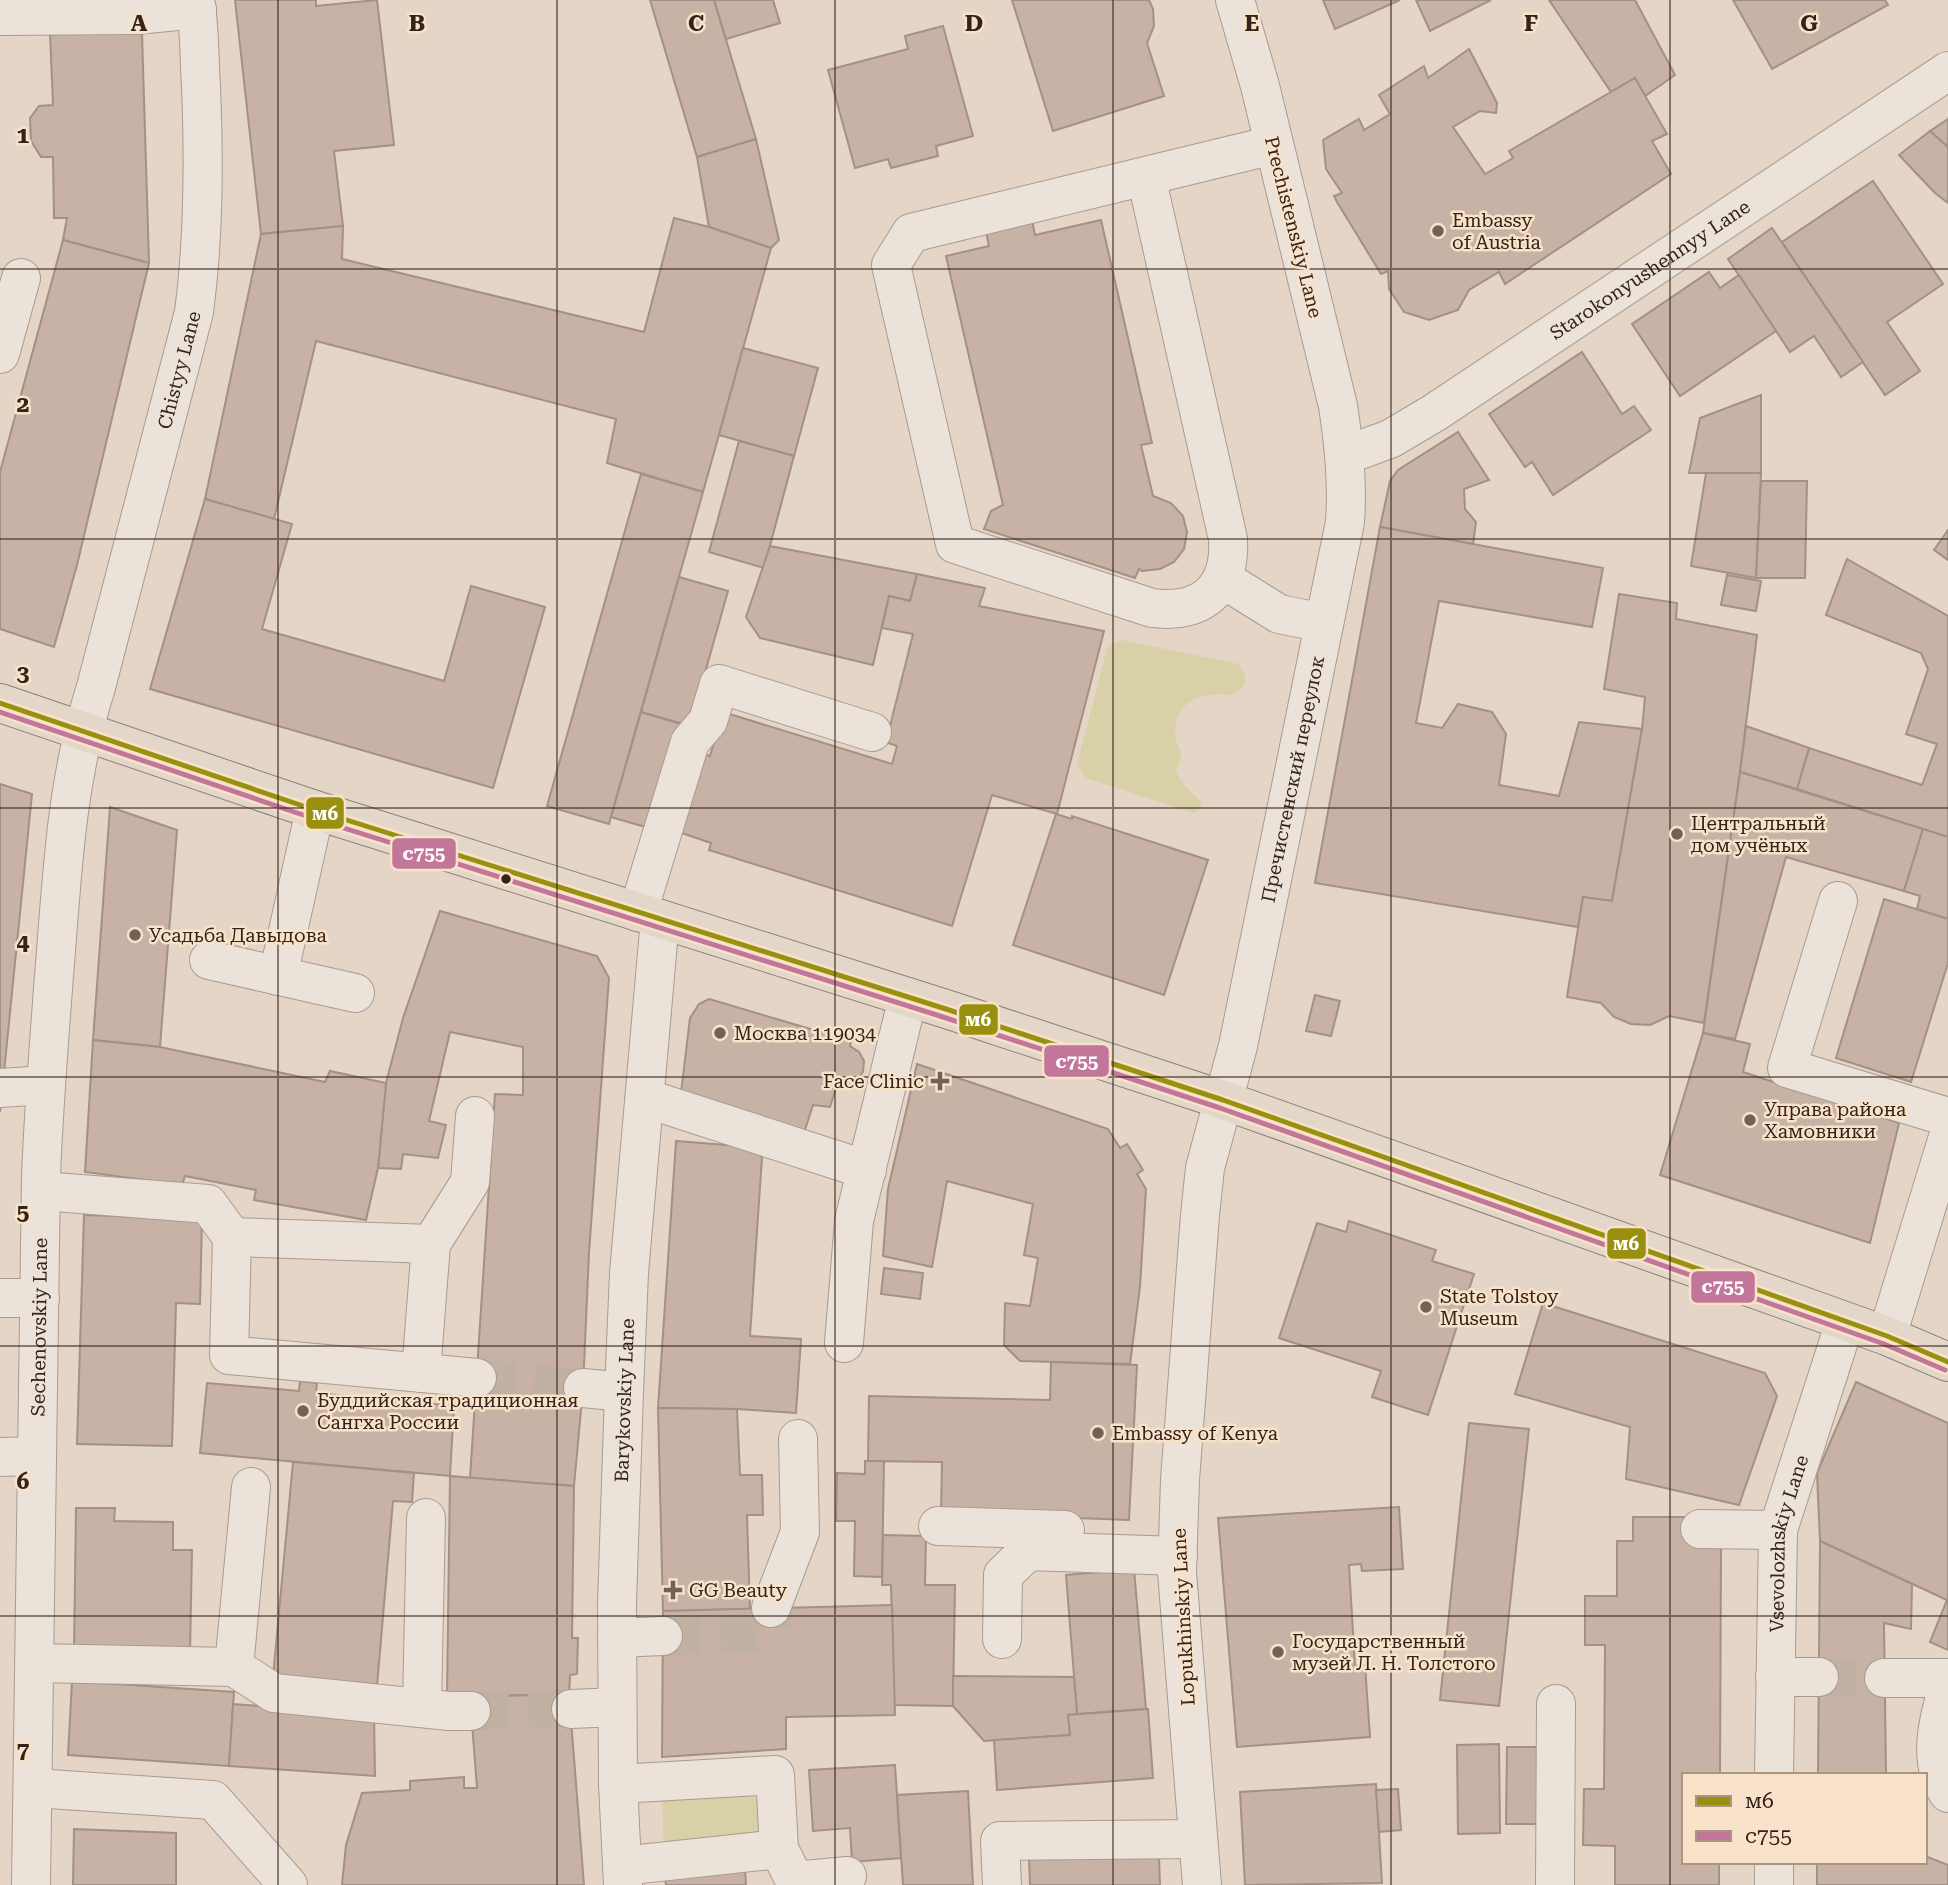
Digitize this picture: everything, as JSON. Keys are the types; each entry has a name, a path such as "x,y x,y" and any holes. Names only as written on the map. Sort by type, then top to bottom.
{"main road":[{"path":"0,703 315,810 908,997 1223,1100 1886,1336 1948,1362"}],"street":[{"name":"Prechistenskiy Lane","path":"1235,0 1274,145 1338,406 1346,455"},
{"path":"0,16 137,15 196,5"},
{"name":"Chistyy Lane","path":"83,729 194,312 204,203 196,5"},
{"name":"Starokonyushennyy Lane","path":"1346,455 1390,439 1434,413 1948,71"},
{"path":"1146,176 1228,539 1229,559 1223,579 1211,595 1193,607 1173,611 1152,608 956,544 891,265 911,233 1146,176 1274,145"},
{"path":"0,354 21,278"},
{"name":"Пречистенский переулок","path":"1223,1100 1238,1046 1345,522 1346,455"},
{"path":"1223,579 1279,614 1324,624"},
{"name":"Barykovskiy Lane","path":"622,1875 617,1638 629,1273 645,1098 649,915 690,742 708,721 719,684 872,732"},
{"name":"Sechenovskiy Lane","path":"31,1885 45,1085 65,827 83,729"},
{"path":"278,976 315,810"},
{"path":"1839,901 1787,1068 1948,1117"},
{"path":"209,960 355,993"},
{"path":"844,1343 854,1221 908,997"},
{"path":"0,1088 45,1085"},
{"path":"645,1098 867,1170"},
{"name":"Lopukhinskiy Lane","path":"1202,1885 1178,1545 1200,1215 1205,1168 1223,1100"},
{"path":"421,1373 431,1244 470,1182 475,1116"},
{"path":"1886,1336 1948,1137"},
{"path":"42,1191 208,1204 232,1237 229,1355 477,1378"},
{"path":"232,1237 431,1244"},
{"path":"0,1298 40,1298"},
{"name":"Vsevolozhskiy Lane","path":"1774,1773 1777,1530 1845,1322"},
{"path":"583,1388 624,1392"},
{"path":"771,1608 800,1532 798,1439"},
{"path":"0,1457 37,1457"},
{"path":"234,1667 251,1487"},
{"path":"422,1707 426,1518"},
{"path":"938,1525 1178,1545"},
{"path":"1700,1529 1777,1530"},
{"path":"1002,1639 1003,1575 1028,1551 1178,1545"},
{"path":"617,1638 663,1636"},
{"path":"35,1663 234,1667 274,1693 471,1711"},
{"path":"1775,1677 1819,1677"},
{"path":"1884,1678 1948,1678"},
{"path":"1948,1688 1937,1723 1937,1762 1942,1783 1948,1793"},
{"path":"1555,1885 1556,1704"},
{"path":"571,1709 617,1707"},
{"path":"618,1784 775,1775 779,1849 796,1881 847,1876"},
{"path":"34,1788 212,1800 288,1885"},
{"path":"1002,1885 1000,1841 1198,1839"},
{"path":"622,1875 779,1849"},
{"path":"1774,1864 1774,1885"}],"shaded area":[{"path":"1122,640 1238,664 1245,674 1245,685 1232,695 1199,697 1183,707 1178,716 1176,739 1181,755 1176,771 1184,785 1202,803 1194,813 1086,778 1077,764 1108,646"},
{"path":"749,1794 763,1805 765,1829 755,1838 664,1847 662,1799"}],"building":[{"path":"235,0 316,0 316,6 377,0 394,145 334,151 343,226 261,234"},
{"path":"650,0 714,0 756,139 697,157"},
{"path":"714,0 773,0 780,23 726,39"},
{"path":"1012,0 1149,0 1153,9 1154,26 1147,43 1164,96 1053,131"},
{"path":"1323,0 1400,0 1335,29"},
{"path":"1416,0 1491,0 1430,31"},
{"path":"1549,0 1635,0 1675,75 1645,96 1635,78 1611,92"},
{"path":"1733,0 1885,0 1888,5 1772,69"},
{"path":"943,26 973,136 936,146 938,156 891,168 888,159 855,168 828,70 908,49 905,36"},
{"path":"142,33 149,263 63,240 67,218 54,218 53,157 41,157 31,141 30,118 39,106 53,105 50,34"},
{"path":"1469,49 1497,103 1496,113 1480,111 1453,127 1485,174 1513,158 1509,151 1635,78 1667,134 1652,141 1671,174 1505,284 1499,272 1469,290 1458,310 1429,320 1404,312 1389,289 1388,271 1381,274 1337,202 1334,196 1342,193 1326,169 1323,140 1359,119 1364,130 1390,114 1379,95 1424,66 1428,78"},
{"path":"1948,119 1948,147 1930,131"},
{"path":"1930,131 1948,147 1948,203 1899,155"},
{"path":"756,139 779,240 771,248 709,227 697,157"},
{"path":"1873,181 1943,284 1887,322 1920,371 1885,395 1782,242"},
{"path":"1031,216 1035,235 1101,220 1152,443 1141,445 1153,496 1171,503 1183,516 1187,532 1184,549 1174,562 1160,569 1139,569 1135,578 984,529 991,511 1003,505 946,256 989,246 985,227"},
{"path":"674,218 771,248 703,492 607,463 616,419 316,341 274,519 205,499 261,234 343,226 342,259 644,332"},
{"path":"1772,228 1863,362 1841,377 1814,336 1790,352 1728,259"},
{"path":"63,240 149,263 77,565 54,647 0,629 0,472"},
{"path":"1709,272 1720,288 1739,275 1776,331 1680,396 1632,324"},
{"path":"743,348 818,368 794,456 719,435"},
{"path":"1582,352 1622,414 1634,406 1651,430 1553,495 1532,462 1525,467 1489,414"},
{"path":"1761,395 1761,473 1689,473 1700,418"},
{"path":"1458,432 1489,480 1464,489 1465,509 1476,522 1473,544 1380,527 1390,481 1398,470"},
{"path":"739,441 794,456 764,568 709,552"},
{"path":"1706,473 1761,473 1756,578 1691,566"},
{"path":"641,474 703,492 609,824 547,806"},
{"path":"1761,481 1807,481 1805,578 1756,578"},
{"path":"205,499 292,524 262,629 444,681 471,586 545,607 493,788 150,689"},
{"path":"1380,527 1603,568 1592,627 1439,601 1416,723 1442,728 1458,704 1492,712 1506,734 1499,785 1559,796 1579,722 1642,729 1612,901 1583,897 1578,927 1315,883"},
{"path":"1948,530 1948,560 1934,550"},
{"path":"770,546 917,574 910,601 889,596 873,665 760,638 746,617"},
{"path":"1847,559 1948,616 1948,837 1797,789 1809,748 1922,785 1937,744 1906,734 1928,669 1921,653 1826,615"},
{"path":"917,574 985,588 979,606 1104,631 1057,814 992,795 952,926 709,850 711,843 676,831 699,753 710,756 723,712 892,764 897,746 886,742 913,634 882,628 889,596 910,601"},
{"path":"1727,575 1761,581 1756,611 1721,605"},
{"path":"679,577 728,591 690,726 641,712"},
{"name":"Центральный дом учёных","path":"1619,594 1677,603 1676,619 1757,635 1704,1023 1669,1016 1650,1025 1631,1024 1614,1017 1601,1003 1567,997 1583,897 1612,901 1642,729 1645,697 1604,689"},
{"path":"641,712 681,724 652,829 611,817"},
{"path":"1746,726 1809,748 1797,789 1740,772"},
{"path":"1740,772 1923,829 1904,891 1786,857 1735,1039 1703,1033"},
{"path":"0,784 32,794 0,1112"},
{"name":"Усадьба Давыдова","path":"110,807 177,830 160,1047 93,1040"},
{"path":"1056,814 1072,819 1072,816 1208,860 1164,995 1013,945"},
{"path":"1923,829 1948,837 1948,919 1917,909 1920,896 1904,891"},
{"path":"1884,899 1948,919 1948,963 1911,1082 1836,1058"},
{"path":"440,911 597,956 609,978 589,1253 583,1388 574,1486 470,1478 495,1094 523,1095 523,1047 450,1032 429,1121 446,1125 438,1158 403,1154 401,1169 378,1168 386,1083 403,1018"},
{"path":"1315,995 1340,1001 1331,1036 1306,1031"},
{"path":"709,999 851,1041 850,1046 859,1052 864,1061 863,1072 857,1080 848,1085 837,1085 830,1107 813,1105 804,1133 681,1093 690,1018 699,1004"},
{"path":"1703,1033 1750,1044 1743,1072 1899,1123 1870,1243 1660,1175"},
{"path":"93,1040 160,1047 325,1082 330,1071 386,1083 378,1168 366,1220 254,1200 256,1190 185,1176 182,1185 85,1172"},
{"path":"917,1064 1108,1129 1120,1148 1127,1144 1143,1170 1137,1174 1146,1189 1140,1287 1130,1364 1020,1361 1004,1345 1005,1303 1030,1306 1038,1258 1024,1255 1033,1204 947,1181 932,1267 883,1256 888,1189"},
{"path":"676,1141 752,1147 762,1157 750,1336 801,1339 796,1413 658,1408"},
{"path":"84,1215 202,1219 200,1304 176,1303 172,1446 77,1444"},
{"path":"1349,1221 1436,1250 1432,1261 1474,1274 1428,1415 1372,1397 1381,1371 1279,1338 1317,1223 1346,1232"},
{"path":"884,1268 923,1273 920,1299 881,1294"},
{"path":"1543,1303 1765,1373 1777,1396 1739,1505 1626,1479 1630,1427 1515,1394"},
{"path":"1051,1362 1137,1365 1129,1520 941,1513 942,1462 868,1461 869,1396 1050,1400"},
{"path":"300,1381 317,1383 316,1393 454,1406 450,1476 200,1453 207,1383 299,1391"},
{"path":"1856,1382 1948,1423 1948,1650 1930,1642 1947,1600 1820,1541 1817,1473"},
{"path":"658,1408 737,1409 740,1475 762,1475 763,1515 747,1515 750,1609 663,1611"},
{"path":"1469,1423 1529,1429 1499,1706 1440,1700"},
{"path":"865,1461 884,1461 882,1577 854,1576 855,1521 836,1521 837,1473 865,1474"},
{"path":"293,1462 414,1473 412,1502 393,1501 377,1686 273,1677"},
{"path":"450,1476 574,1486 572,1638 578,1638 577,1674 570,1675 569,1694 447,1697"},
{"path":"1399,1507 1403,1569 1362,1571 1361,1564 1349,1565 1355,1666 1365,1665 1370,1737 1237,1747 1218,1518"},
{"path":"76,1508 115,1508 114,1521 173,1522 173,1550 192,1550 190,1652 74,1652"},
{"path":"1633,1517 1700,1517 1721,1542 1720,1773 1682,1773 1682,1864 1719,1864 1719,1885 1615,1885 1615,1846 1583,1845 1584,1789 1604,1789 1605,1645 1585,1645 1585,1596 1617,1596 1617,1541 1633,1541"},
{"path":"883,1535 926,1536 925,1585 955,1585 953,1706 894,1705 891,1585 882,1585"},
{"path":"1820,1541 1912,1584 1911,1629 1884,1623 1886,1773 1818,1773"},
{"path":"1134,1569 1146,1709 1077,1714 1066,1575"},
{"path":"892,1605 895,1715 786,1717 786,1749 662,1757 663,1611"},
{"path":"953,1676 1074,1677 1077,1714 1068,1715 1070,1735 984,1741 953,1706"},
{"path":"72,1681 234,1692 229,1766 68,1755"},
{"path":"569,1694 584,1885 342,1885 346,1845 362,1793 410,1790 410,1781 464,1777 464,1788 477,1788 470,1697"},
{"path":"233,1704 374,1714 375,1776 229,1766"},
{"path":"1148,1709 1153,1778 997,1790 994,1740 1070,1735 1068,1715"},
{"path":"1499,1744 1500,1833 1458,1834 1457,1745"},
{"path":"1507,1747 1543,1747 1543,1824 1506,1824"},
{"path":"895,1765 901,1858 852,1862 850,1828 813,1831 809,1770"},
{"path":"1376,1784 1382,1883 1245,1885 1240,1792"},
{"path":"1398,1789 1401,1830 1379,1832 1376,1790"},
{"path":"968,1791 973,1885 903,1885 897,1795"},
{"path":"74,1829 176,1833 176,1885 73,1885"},
{"path":"1159,1857 1160,1885 1030,1885 1029,1858"},
{"path":"1927,1857 1948,1865 1948,1885 1817,1885 1817,1864 1927,1864"},
{"path":"745,1869 746,1885 666,1885 665,1878"}],"tunnel":[{"path":"477,1378 583,1388"},
{"path":"663,1636 772,1633 771,1608"},
{"path":"1819,1677 1884,1678"},
{"path":"471,1711 571,1709"}],"transit line":[{"name":"м6","path":"0,703 315,810 946,1009 1223,1100 1887,1336 1948,1362"},
{"name":"с755","path":"0,712 312,818 943,1017 1220,1108 1884,1344 1945,1370"}],"place":[{"name":"Embassy of Austria","path":"1438,231"},
{"name":"Центральный дом учёных","path":"1677,834"},
{"name":"Усадьба Давыдова","path":"135,935"},
{"name":"Москва 119034","path":"720,1033"},
{"name":"Face Clinic","path":"940,1081"},
{"name":"Управа района Хамовники","path":"1750,1120"},
{"name":"State Tolstoy Museum","path":"1426,1307"},
{"name":"Буддийская традиционная Сангха России","path":"303,1411"},
{"name":"Embassy of Kenya","path":"1098,1433"},
{"name":"GG Beauty","path":"673,1590"},
{"name":"Государственный музей Л. Н. Толстого","path":"1278,1652"}]}
